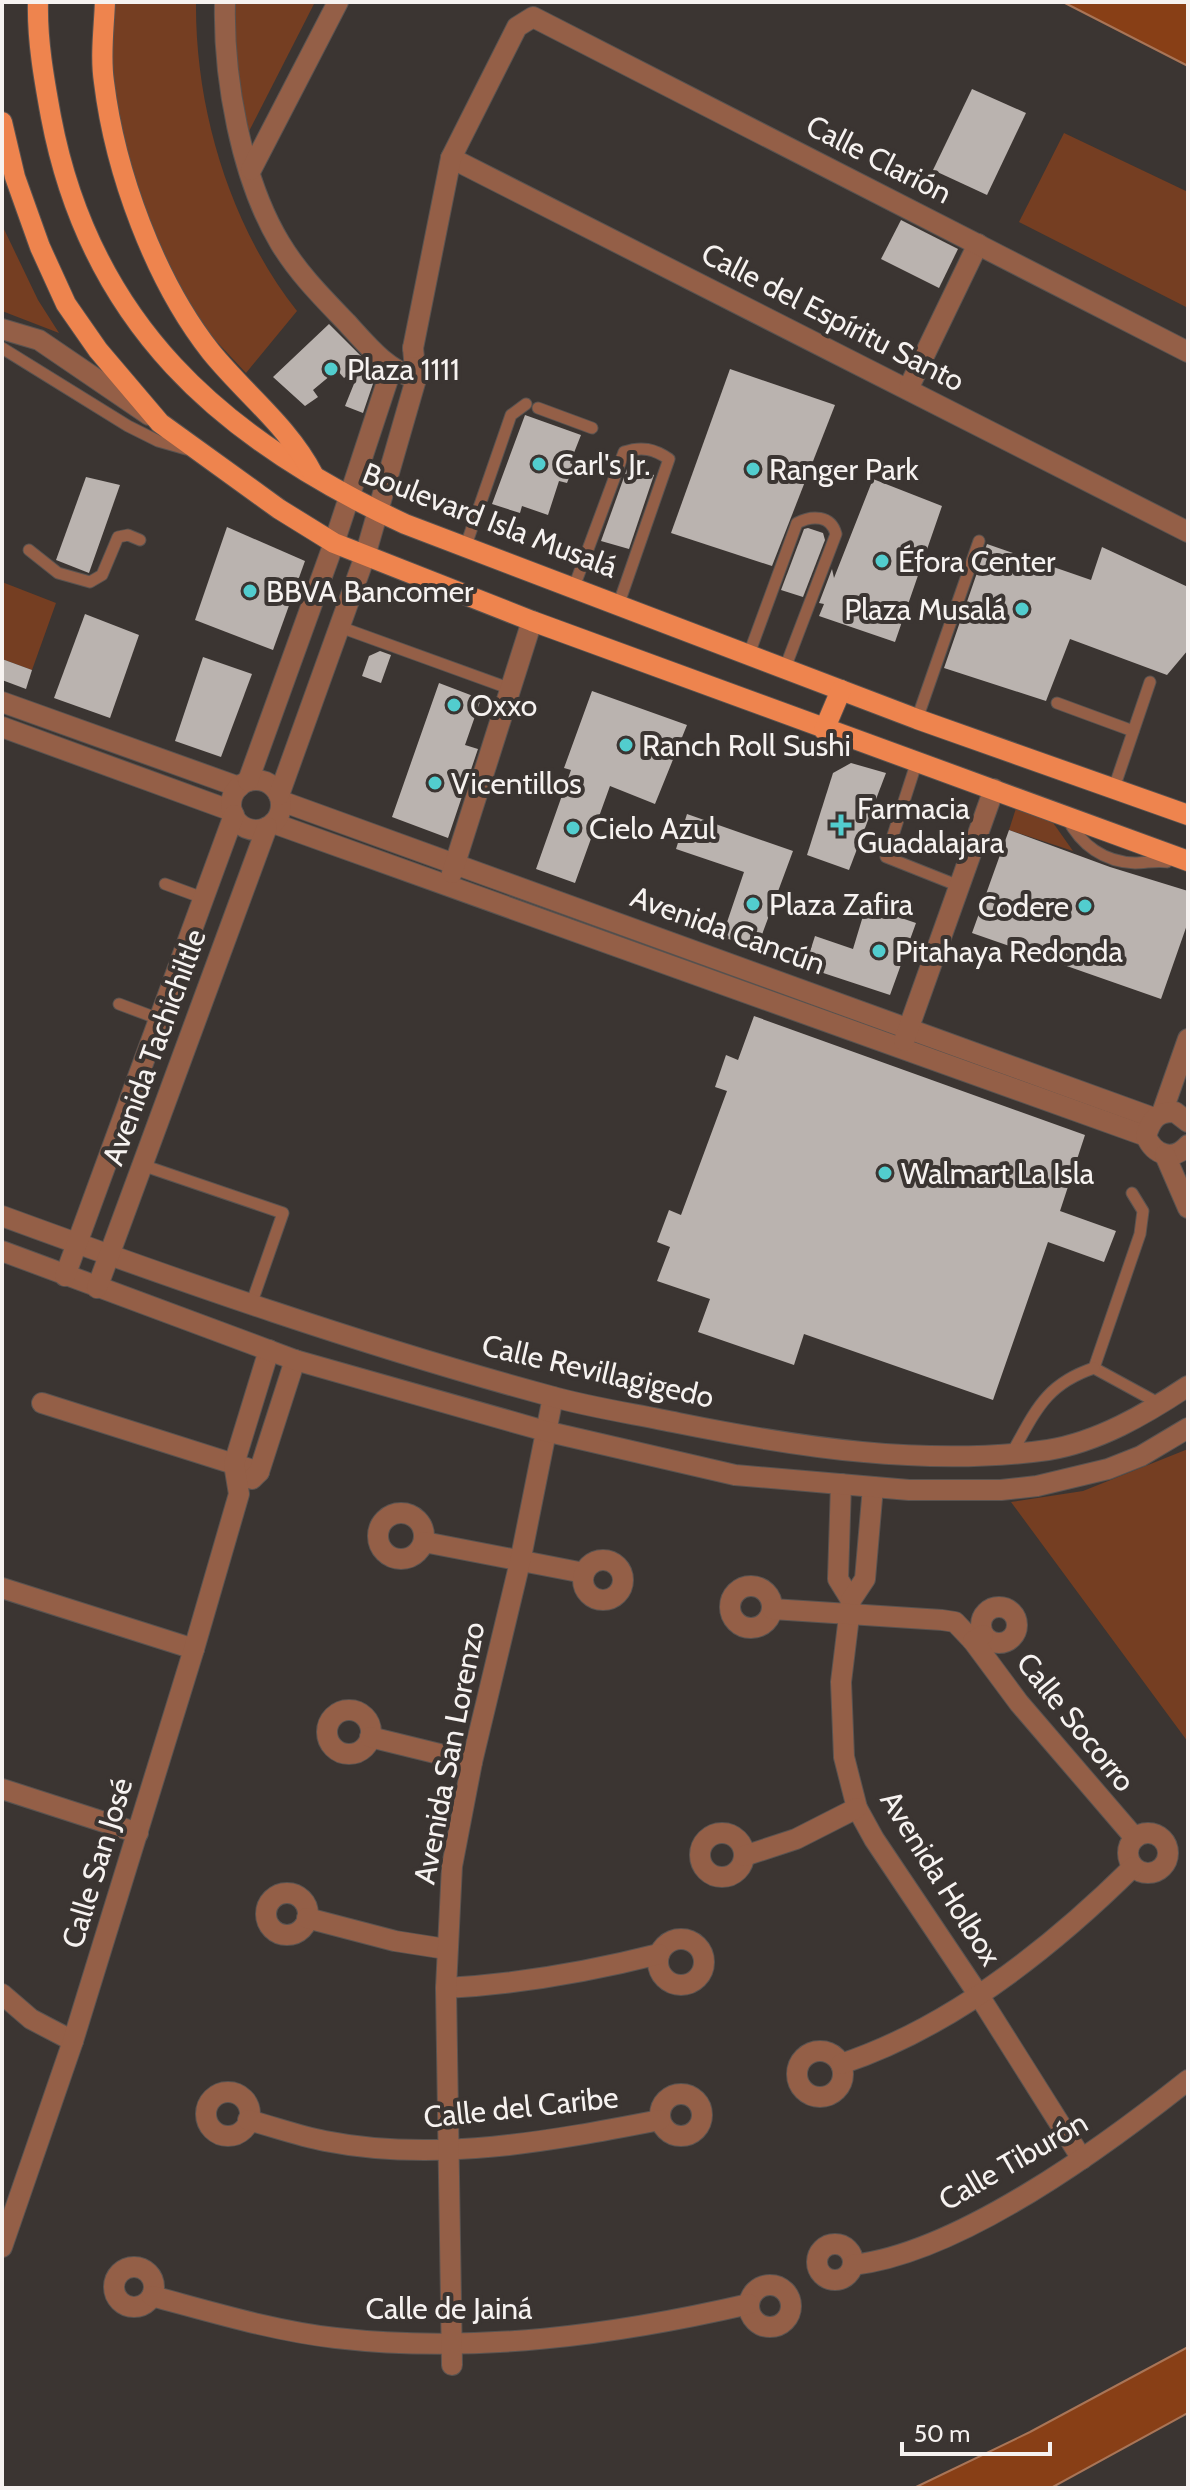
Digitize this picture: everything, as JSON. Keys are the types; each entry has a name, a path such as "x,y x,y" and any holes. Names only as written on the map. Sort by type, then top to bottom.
{"main road":[{"name":"Boulevard Isla Musalá","path":"38,2 47,97 55,142 70,199 92,252 157,350 205,400 314,478 375,511 465,548 619,603 917,719 1188,815"},
{"path":"105,2 104,82 118,148 149,243 191,324 238,384 299,448 314,478"},
{"path":"2,122 15,177 35,233 66,304 98,350 160,423 249,489 334,543 824,730 1065,814 1175,859"},
{"path":"824,730 841,690"}],"street":[{"path":"225,2 227,60 238,128 262,206 280,243 307,281 391,370 416,379"},
{"path":"251,170 338,2"},
{"name":"Calle Clarión","path":"451,158 517,27 533,17 1188,352"},
{"path":"2,727 233,813 244,826 270,825 365,556 375,511 416,379 413,348 451,158"},
{"name":"Calle del Espíritu Santo","path":"451,158 909,387 1108,494 1188,532"},
{"path":"909,387 978,244"},
{"path":"2,329 39,340 160,423"},
{"path":"233,813 232,798 243,784 334,543 391,370 413,348"},
{"path":"449,883 532,621"},
{"path":"2,702 243,784 270,783 280,798"},
{"path":"906,1038 994,789"},
{"name":"Avenida Cancún","path":"280,798 906,1038"},
{"name":"Avenida Tachichiltle","path":"65,1276 233,813"},
{"name":"Avenida Cancún","path":"270,825 1154,1122 1175,1112 1188,1122"},
{"name":"Avenida Tachichiltle","path":"97,1288 270,825"},
{"path":"1188,1039 1154,1122 1152,1148 1165,1155 1180,1153 1188,1145"},
{"path":"1165,1155 1188,1208"},
{"name":"Calle Revillagigedo","path":"2,1216 252,1302 553,1397 760,1440 889,1453 1012,1453 1080,1442 1160,1405 1188,1386"},
{"path":"2,1251 295,1360 545,1431 735,1475 873,1487 1001,1490 1079,1479 1141,1456 1188,1428"},
{"name":"Calle San José","path":"4,2234 73,2041 194,1649 239,1494 234,1464 269,1350"},
{"name":"Calle San José","path":"239,1494 259,1472 295,1360"},
{"name":"Avenida San Lorenzo","path":"452,2365 446,1949 452,1866 472,1762 520,1562 553,1397"},
{"path":"42,1403 259,1472"},
{"name":"Avenida Holbox","path":"841,1484 838,1579 850,1608"},
{"name":"Avenida Holbox","path":"873,1487 865,1579 850,1608 841,1682 844,1757 857,1808 1082,2159"},
{"path":"424,1542 584,1573"},
{"path":"2,1588 194,1649"},
{"name":"Calle Socorro","path":"772,1609 850,1608 955,1622 978,1638 1019,1703 1135,1838"},
{"path":"370,1737 472,1762"},
{"path":"2,1789 138,1833"},
{"path":"744,1856 796,1839 857,1808"},
{"path":"1154,1834 1164,1842 1168,1854 1158,1871 1145,1874 1133,1867 1127,1856 1135,1838 1154,1834"},
{"path":"841,2064 887,2046 978,1994 1029,1956 1133,1867"},
{"path":"307,1918 395,1941 446,1949"},
{"path":"446,1988 561,1977 659,1954"},
{"path":"2,1994 31,2019 73,2041"},
{"name":"Calle Tiburón","path":"853,2265 875,2262 928,2243 996,2210 1082,2159 1188,2080"},
{"name":"Calle del Caribe","path":"248,2120 326,2141 449,2150 576,2136 660,2120"},
{"name":"Calle de Jainá","path":"152,2296 236,2319 336,2338 451,2343 579,2336 665,2323 749,2304"}],"lane":[{"path":"2,348 128,426 158,441 199,453"},
{"path":"465,548 511,415 532,406 592,428"},
{"path":"574,587 624,452 638,447 658,452 669,459 619,603"},
{"path":"749,654 797,523 817,517 829,522 836,534 785,668"},
{"path":"29,550 58,573 90,582 102,575 118,537 128,535 140,540"},
{"path":"917,719 979,541"},
{"path":"340,627 511,689"},
{"path":"1114,788 1150,682"},
{"path":"1057,703 1133,731"},
{"path":"917,761 886,857 959,886"},
{"path":"1175,859 1188,870"},
{"path":"165,884 203,898"},
{"path":"119,1004 159,1019"},
{"path":"142,1165 283,1213 252,1302"},
{"path":"1094,1368 1140,1234 1143,1211 1132,1193"},
{"path":"1012,1453 1051,1389 1070,1376 1094,1368 1160,1405"}],"shaded area":[{"path":"111,2 196,2 202,83 221,165 253,242 273,278 297,311 246,373 202,326 148,226 117,113 109,67"},
{"path":"226,2 315,2 244,141"},
{"path":"1063,2 1188,2 1188,66"},
{"path":"1064,133 1188,192 1188,308 1019,222"},
{"path":"2,225 38,300 59,333 2,311"},
{"path":"2,582 56,603 32,670 2,659"},
{"path":"1018,802 1049,817 1073,851 1009,830"},
{"path":"1188,1449 1188,1742 1011,1502 1083,1491"},
{"path":"1188,2347 1188,2413 1051,2488 914,2488 1030,2432"}],"building":[{"path":"972,89 1026,113 987,195 933,170"},
{"path":"901,220 958,249 939,288 881,259"},
{"name":"Plaza 1111","path":"329,324 377,372 363,413 345,406 362,364 344,378 337,370 313,390 318,397 305,406 273,377"},
{"name":"Ranger Park","path":"730,369 835,405 772,566 671,533"},
{"name":"Carl's Jr.","path":"525,415 581,435 570,463 574,465 567,483 559,481 548,515 522,506 520,513 492,504"},
{"path":"628,466 654,475 629,549 601,541"},
{"path":"86,477 120,485 89,573 56,560"},
{"name":"Éfora Center","path":"873,479 942,506 895,642 819,616 824,604 819,603 832,569 834,578"},
{"name":"BBVA Bancomer","path":"227,527 305,561 273,650 195,620"},
{"path":"804,529 823,533 825,540 803,597 781,590"},
{"path":"987,544 1091,580 1102,547 1188,587 1188,650 1167,675 1070,639 1046,701 944,668"},
{"path":"85,614 139,635 110,718 54,698"},
{"path":"380,651 391,655 381,683 362,676 369,656"},
{"path":"203,657 252,674 221,757 175,741"},
{"path":"2,659 32,670 26,689 2,680"},
{"name":"Vicentillos","path":"439,683 481,699 465,745 478,749 448,838 392,817"},
{"name":"Ranch Roll Sushi","path":"592,691 687,725 655,804 610,786 575,883 536,869 571,770 564,768"},
{"name":"Farmacia Guadalajara","path":"851,763 886,773 849,870 807,855 833,773"},
{"name":"Plaza Zafira","path":"687,814 793,851 757,948 722,937 744,872 676,849"},
{"name":"Codere","path":"1009,830 1110,867 1188,891 1188,922 1161,999 972,933"},
{"name":"Pitahaya Redonda","path":"866,906 916,923 890,995 805,967 815,936 853,949"},
{"name":"Walmart La Isla","path":"754,1016 1085,1135 1060,1211 1116,1231 1104,1262 1048,1242 993,1400 804,1334 794,1365 698,1332 710,1299 657,1281 670,1247 657,1242 669,1210 681,1215 727,1091 715,1087 726,1055 738,1060"}],"place":[{"name":"Plaza 1111","path":"331,369"},
{"name":"Carl's Jr.","path":"539,464"},
{"name":"Ranger Park","path":"753,469"},
{"name":"Éfora Center","path":"882,561"},
{"name":"BBVA Bancomer","path":"250,591"},
{"name":"Plaza Musalá","path":"1022,609"},
{"name":"Oxxo","path":"454,705"},
{"name":"Ranch Roll Sushi","path":"626,745"},
{"name":"Vicentillos","path":"435,783"},
{"name":"Farmacia Guadalajara","path":"841,825"},
{"name":"Cielo Azul","path":"573,828"},
{"name":"Plaza Zafira","path":"753,904"},
{"name":"Codere","path":"1085,906"},
{"name":"Pitahaya Redonda","path":"879,951"},
{"name":"Walmart La Isla","path":"885,1173"}]}
